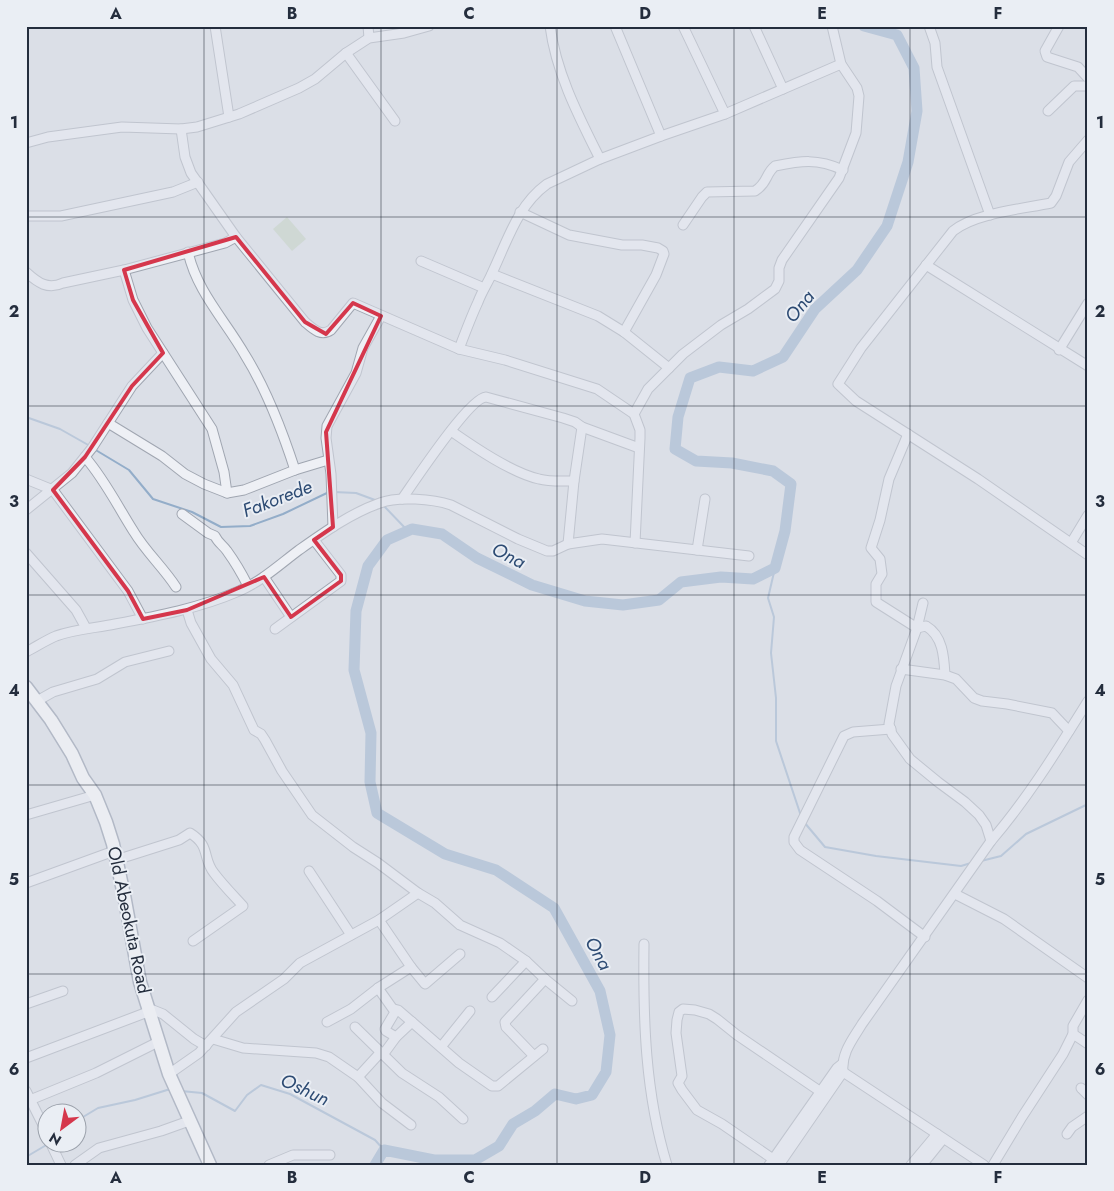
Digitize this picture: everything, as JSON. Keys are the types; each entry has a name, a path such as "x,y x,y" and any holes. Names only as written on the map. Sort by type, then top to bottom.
{"highway":[{"name":"Old Abeokuta Road","path":"26,687 72,754 83,778 95,795 106,822 115,856 140,982 158,1042 169,1074 210,1165"}],"street":[{"path":"215,26 230,117"},
{"path":"368,26 369,38"},
{"path":"26,143 57,135 122,127 181,129 197,127 230,117 298,88 315,79 346,52 369,38 404,33 429,26"},
{"path":"550,26 555,54 563,77 600,159"},
{"path":"615,26 661,136"},
{"path":"683,26 725,114"},
{"path":"754,26 783,88"},
{"path":"634,414 644,394 669,368 706,336 775,289 782,260 843,170 856,133 859,96 857,88 841,64 832,26"},
{"path":"929,26 935,43 937,66 990,214"},
{"path":"1059,26 1045,51 1046,54 1048,57 1078,67 1088,78"},
{"path":"346,52 395,121"},
{"path":"460,349 484,288 520,212 534,195 547,184 600,159 725,114 841,64"},
{"path":"1048,111 1074,86 1088,86"},
{"path":"181,129 184,157 198,182 236,236 305,322 318,332 327,333 331,330 353,302 460,349 505,360 597,389 634,414 640,430 635,543"},
{"path":"1088,140 1069,162 1056,196 1051,203 990,214 958,227 861,348 838,384 856,401 978,479 1088,555"},
{"path":"683,225 707,192 755,191 765,183 771,169 775,166 810,160 822,162 843,170"},
{"path":"26,216 61,216 173,192 198,182"},
{"path":"520,212 569,235 622,245 642,245 658,248 663,251 664,254 656,275 624,332"},
{"path":"26,272 48,286 56,286 225,243 236,236"},
{"path":"188,252 199,284 246,355 263,389 284,437 295,470"},
{"path":"421,261 484,288"},
{"path":"926,265 1059,350 1088,366"},
{"path":"124,270 136,305 163,353 212,429 224,472 227,492"},
{"path":"492,274 598,316 624,332 669,368"},
{"path":"1059,350 1088,302"},
{"path":"333,527 331,474 326,438 327,426 356,373 363,348 382,316"},
{"path":"26,510 72,473 85,457 132,386 163,353"},
{"path":"402,499 450,431 474,403 481,398 486,397 563,418 639,448"},
{"path":"108,423 162,456 191,477 227,492 244,490 295,470 328,460"},
{"path":"568,544 574,481 582,427"},
{"path":"450,431 526,476 546,480 574,481"},
{"path":"908,434 889,479 880,520 871,548 880,559 882,574 876,584 876,602 917,628 926,626 935,635 942,650 945,675"},
{"path":"85,457 102,479 147,551 165,569 176,587"},
{"path":"26,479 53,490 128,591 143,618"},
{"path":"26,652 58,636 86,628 187,610 248,586 264,578 333,527 380,502 402,499 451,505 547,552 553,552 568,544 602,539 749,556"},
{"path":"697,550 705,499"},
{"path":"182,514 215,536 218,543 226,550 240,571 248,586"},
{"path":"1071,543 1088,515"},
{"path":"275,630 342,578 314,540"},
{"path":"26,553 76,610 86,628"},
{"path":"264,578 291,617"},
{"path":"923,603 917,628 901,669 889,724 892,734 910,758 979,815 986,825 991,841"},
{"path":"187,610 196,632 211,659 233,685 254,730 261,734 286,778 312,815 337,836 418,893 435,902 460,925 500,944 526,961 572,1001"},
{"path":"37,701 53,692 97,679 125,662 169,651"},
{"path":"901,669 945,675 956,679 976,699 982,701 1047,711 1052,713 1069,731"},
{"path":"774,1163 841,1068 847,1048 862,1024 991,841 1011,818 1088,701"},
{"path":"891,729 853,732 845,735 802,819 794,837 794,842 798,849 807,856 877,901 925,936"},
{"path":"26,816 95,795"},
{"path":"26,883 115,856 179,840 190,833 197,837 204,845 212,871 243,906 193,941"},
{"path":"309,871 351,935"},
{"path":"169,1074 206,1046 236,1012 284,979 300,963 379,920 418,893"},
{"path":"955,894 1004,919 1088,978"},
{"path":"379,920 425,984 460,954"},
{"path":"644,944 643,996 646,1051 652,1108 667,1165"},
{"path":"492,997 526,961"},
{"path":"327,1022 351,1010 378,988 411,967"},
{"path":"534,1056 506,1027 505,1022 545,979"},
{"path":"378,988 394,1009 398,1010 459,1063 492,1086 498,1086 543,1049"},
{"path":"26,1004 63,991"},
{"path":"993,1165 1064,1054 1073,1034 1073,1026 1088,1000"},
{"path":"394,1009 395,1012 385,1029 396,1037"},
{"path":"774,1163 722,1124 697,1110 682,1090 678,1083 682,1076 676,1033 676,1020 679,1012 683,1009 709,1014 821,1092"},
{"path":"26,1058 136,1018 149,1011 163,1014 189,1036 206,1046"},
{"path":"441,1047 470,1011"},
{"path":"358,1077 380,1053 385,1052 396,1037 412,1022"},
{"path":"355,1027 402,1073 439,1097 463,1119"},
{"path":"1073,1034 1088,1044"},
{"path":"213,1039 244,1048 316,1053 330,1057 358,1077 382,1102 411,1125"},
{"path":"30,1100 96,1073 158,1042"},
{"path":"774,1163 821,1092 841,1068"},
{"path":"841,1068 984,1165"},
{"path":"1081,1088 1088,1095"},
{"path":"26,1091 38,1117"},
{"path":"26,1116 35,1111"},
{"path":"1067,1134 1072,1127 1088,1116"},
{"path":"75,1165 99,1148 161,1131 189,1121"},
{"path":"911,1165 940,1136"},
{"path":"922,1165 940,1136"},
{"path":"269,1165 294,1155 330,1154"}],"highlighted area":[{"path":"236,237 305,322 326,334 353,303 381,316 326,432 333,527 314,540 341,575 341,581 291,617 264,577 187,610 143,619 128,591 53,490 85,457 132,386 163,353 133,300 124,270"}],"green space":[{"path":"287,217 306,239 292,251 273,229"}],"waterway":[{"name":"Ona","path":"375,1165 384,1150 434,1160 475,1160 499,1146 513,1124 535,1111 555,1094 576,1099 592,1095 606,1072 610,1035 600,991 554,908 496,870 445,854 377,813 370,782 371,733 354,670 356,611 368,566 387,540 412,529 442,534 477,558 532,585 585,601 623,605 659,600 681,582 721,577 753,579 775,568 785,531 791,484 773,471 732,463 696,461 675,449 678,417 690,378 719,367 753,371 783,357 815,309 857,270 887,226 908,162 917,111 914,68 897,35 864,26"},
{"name":"Fakorede","path":"26,417 60,429 90,446"},
{"name":"Fakorede","path":"94,449 129,470 153,499 192,512 221,527 250,526 283,514 329,492"},
{"name":"Fakorede","path":"334,492 356,493 375,500"},
{"name":"Fakorede","path":"383,505 407,530"},
{"path":"775,568 768,598 774,617 771,653 776,698 776,741 801,816"},
{"path":"981,861 1001,856 1026,834 1088,804"},
{"path":"804,822 825,847 876,856 961,866 971,863"},
{"name":"Oshun","path":"181,1091 202,1093 235,1111 247,1095 261,1085 290,1094 375,1140 384,1150"},
{"name":"Oshun","path":"88,1114 98,1108 172,1090"},
{"name":"Oshun","path":"26,1157 38,1150"}]}
